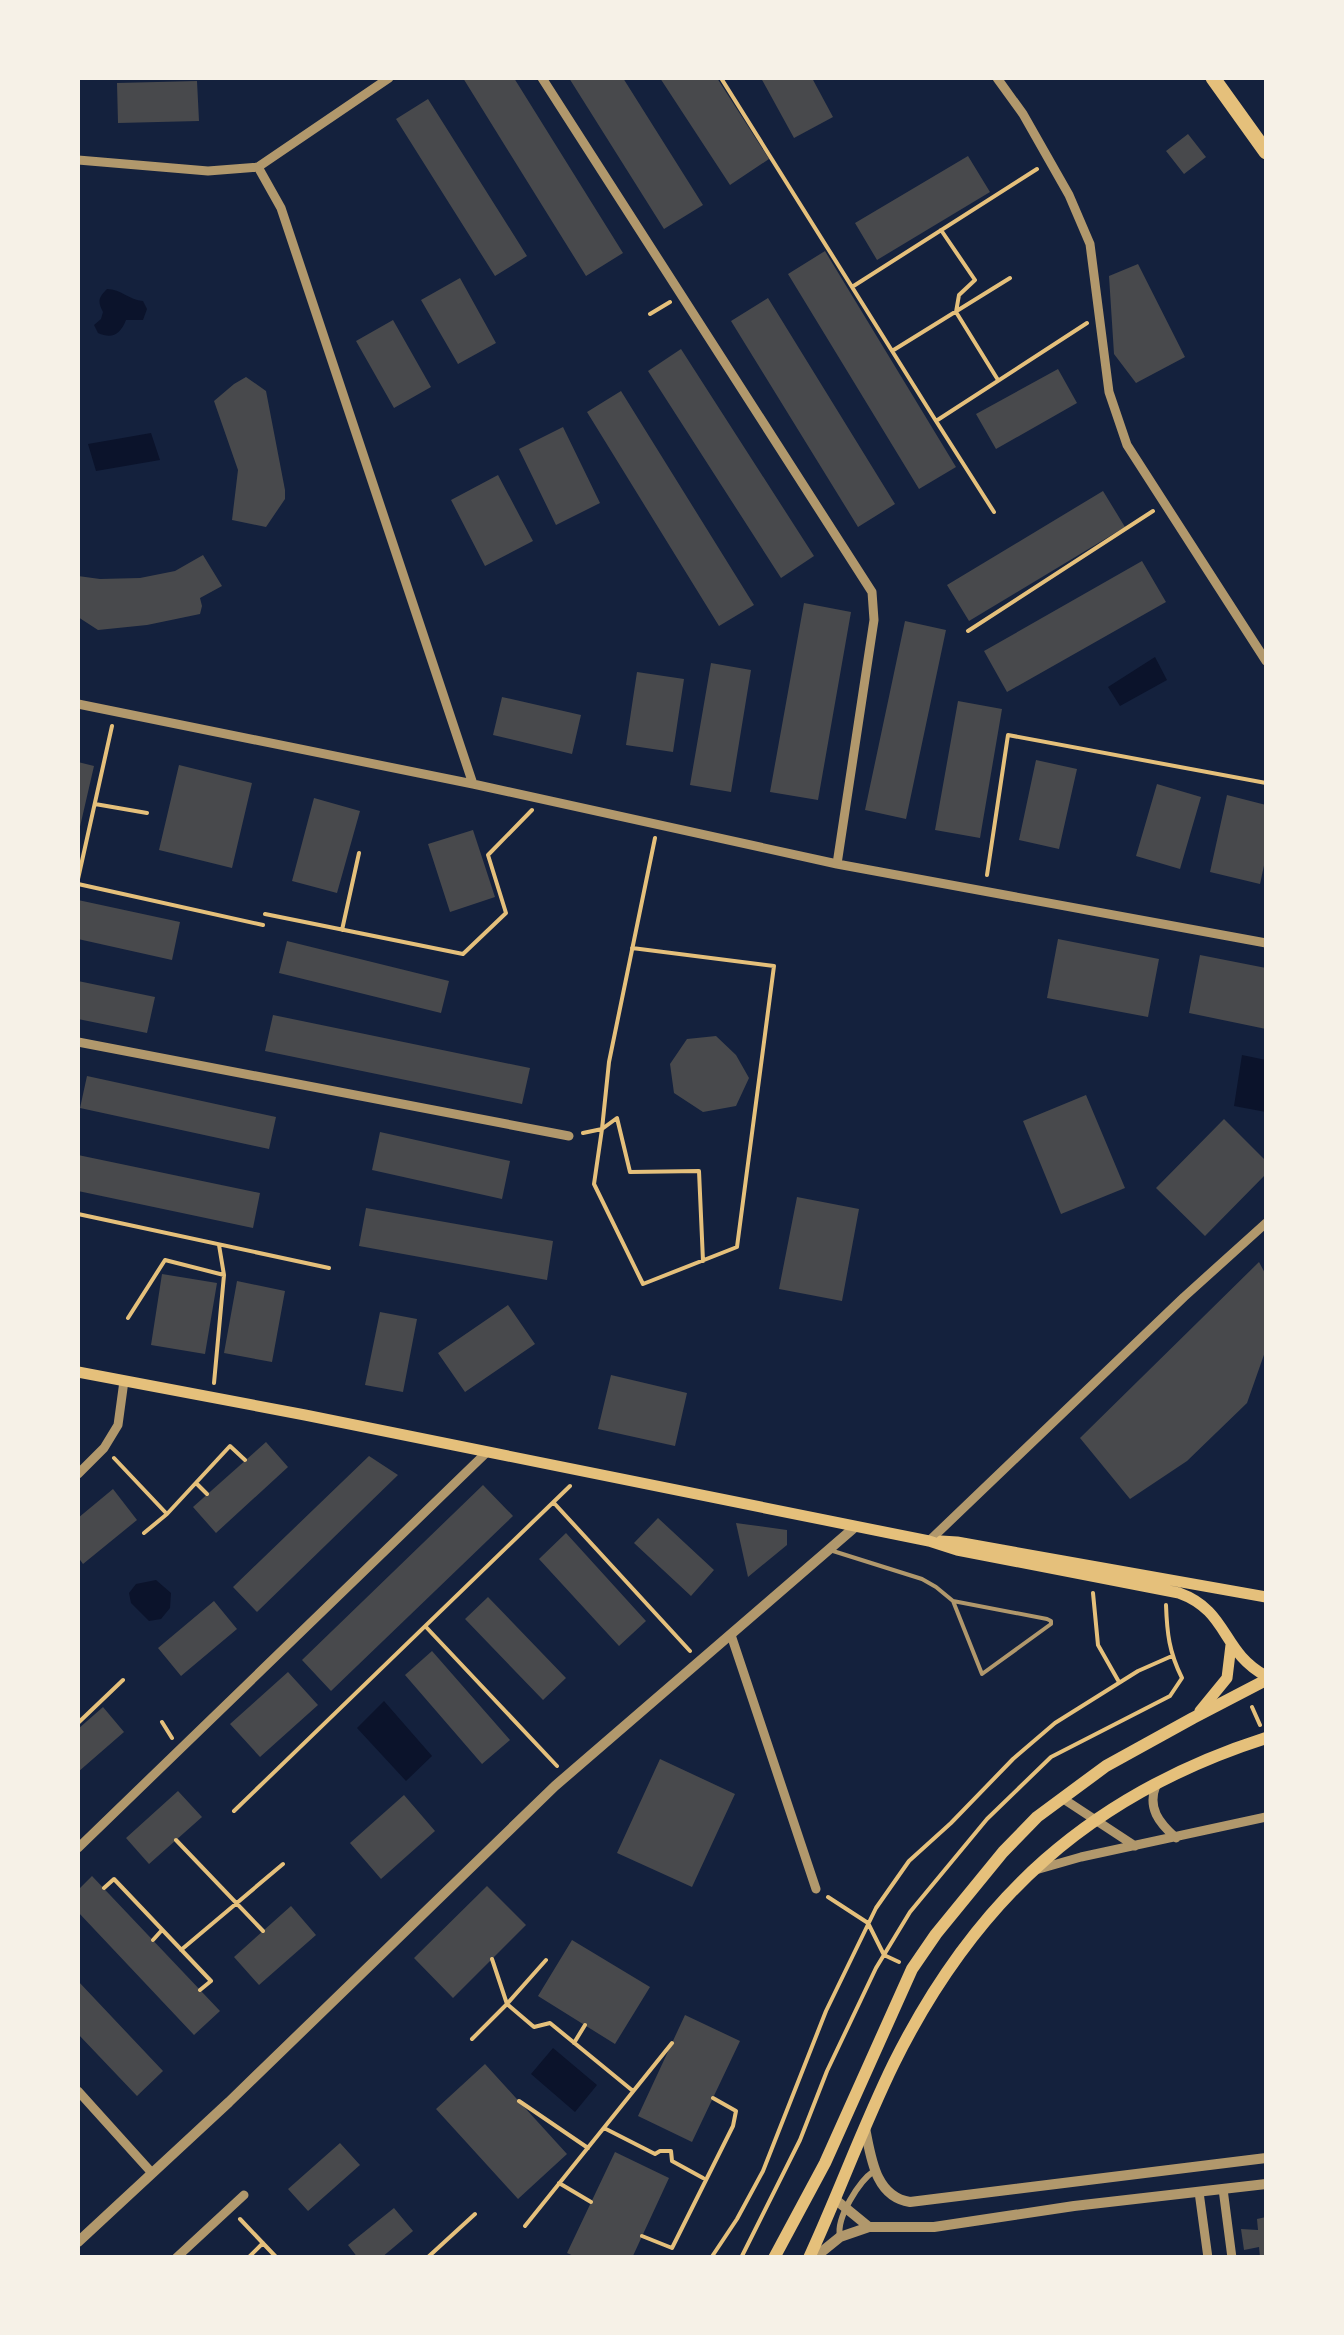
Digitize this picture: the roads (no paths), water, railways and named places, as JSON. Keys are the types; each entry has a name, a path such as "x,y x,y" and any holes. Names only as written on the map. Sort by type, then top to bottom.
{"highway":[{"path":"1212,78 1266,152"}],"main road":[{"path":"78,1372 1166,1590 1189,1596 1208,1609 1243,1661 1266,1678 1119,1758 1062,1797 1003,1852 912,1969 824,2164 774,2258"},
{"path":"930,1541 956,1542 1266,1597"},
{"path":"1193,1718 1227,1678 1231,1645"},
{"path":"812,2258 841,2205 865,2128 894,2062 942,1982 991,1915 1031,1871 1096,1819 1190,1765 1266,1738"},
{"path":"824,2164 825,2180 841,2205"}],"street":[{"path":"78,160 208,170 258,168 388,78"},
{"path":"542,78 872,592 874,620 837,864"},
{"path":"997,78 1024,114 1069,196 1090,244 1109,392 1128,445 1266,660"},
{"path":"258,168 281,208 473,784"},
{"path":"78,704 473,784 837,864 1266,943"},
{"path":"78,1042 569,1136"},
{"path":"930,1541 1184,1296 1266,1224"},
{"path":"78,1474 104,1448 118,1425 124,1381"},
{"path":"78,1848 487,1452"},
{"path":"78,2242 567,1776 855,1527"},
{"path":"731,1634 816,1889"},
{"path":"1157,1782 1152,1796 1155,1813 1176,1838"},
{"path":"1062,1797 1135,1846"},
{"path":"1031,1871 1266,1817"},
{"path":"78,2091 152,2173"},
{"path":"865,2128 880,2182 890,2195 910,2202 1266,2158"},
{"path":"1220,2165 1232,2258"},
{"path":"1195,2168 1208,2258"},
{"path":"840,2237 841,2205 863,2179 876,2171"},
{"path":"812,2258 840,2237 869,2226 934,2226 1266,2184"},
{"path":"176,2258 244,2195"},
{"path":"841,2205 869,2226"}],"lane":[{"path":"828,1550 936,1586 953,1601 982,1674 1052,1621 953,1601"}],"water":[{"path":"107,289 143,301 147,309 143,320 126,320 111,335 98,333 94,325 101,319 100,299"},
{"path":"151,433 160,460 96,471 88,444"},
{"path":"1155,657 1167,680 1120,706 1108,687"},
{"path":"1242,1055 1266,1060 1266,1112 1234,1106"},
{"path":"156,1580 171,1593 170,1608 161,1619 149,1621 131,1603 129,1593 136,1584"},
{"path":"384,1701 432,1756 406,1781 357,1728"},
{"path":"553,2048 597,2085 575,2112 531,2074"}]}
